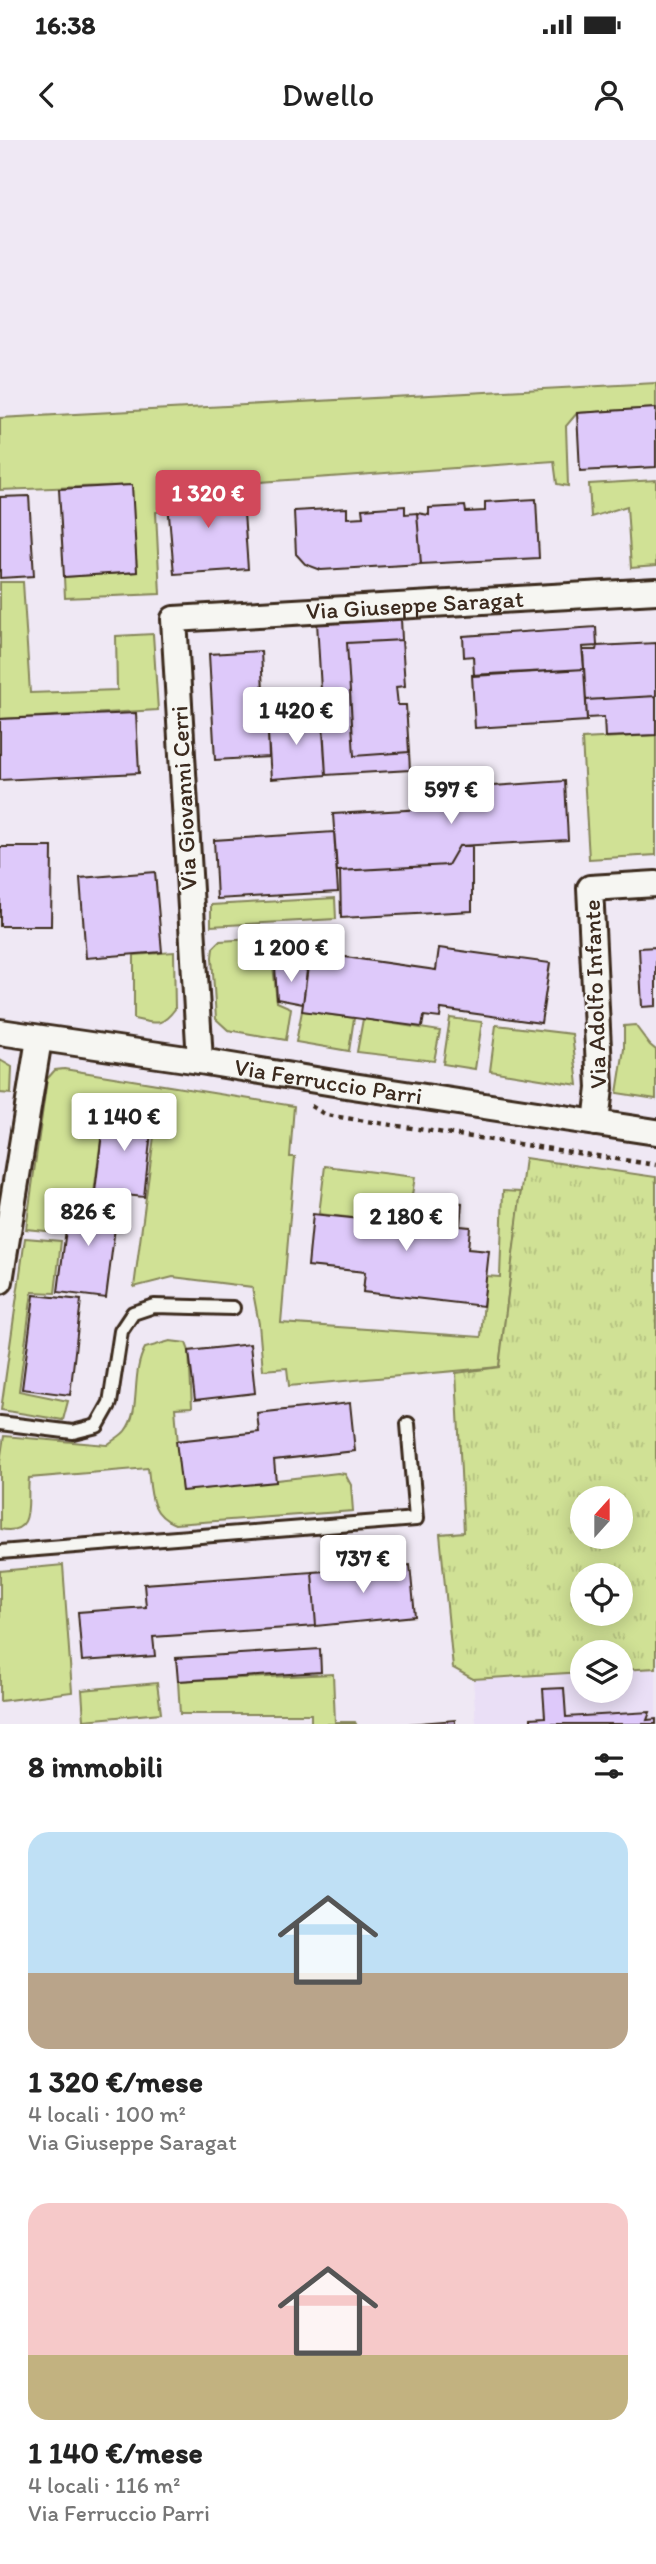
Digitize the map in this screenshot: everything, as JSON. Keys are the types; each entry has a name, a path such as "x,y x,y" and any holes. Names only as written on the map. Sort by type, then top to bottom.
{"street":[{"name":"Via Giuseppe Saragat","path":"174,619 656,591"},
{"name":"Via Giovanni Cerri","path":"174,619 200,1060"},
{"name":"Via Adolfo Infante","path":"596,1123 600,1088 590,888 656,884"},
{"name":"Via Ferruccio Parri","path":"0,1032 200,1060 656,1132"},
{"path":"0,1281 39,1039"}],"lane":[{"path":"0,1423 73,1432 97,1426 110,1403 121,1331 133,1313 155,1306 233,1308"},
{"path":"0,1552 416,1519 408,1424"}],"shaded area":[{"path":"656,1668 656,1724 476,1724 473,1679 570,1673 570,1703 633,1703 633,1669"}],"green space":[{"path":"656,383 656,408 577,413 566,426 568,486 557,484 554,461 168,491 169,510 156,512 160,594 65,598 64,577 137,572 131,485 0,490 0,418"},
{"path":"656,480 656,566 631,568 627,506 591,517 589,484"},
{"path":"0,582 23,582 30,693 117,690 116,636 153,634 158,710 0,719"},
{"path":"656,735 656,855 589,859 582,739"},
{"path":"335,898 336,919 211,926 211,905"},
{"path":"270,938 277,1002 291,1008 286,1040 228,1030 216,1019 213,948 220,941"},
{"path":"174,952 175,1009 166,1019 157,1023 134,1019 134,955"},
{"path":"302,1011 354,1018 349,1051 296,1042"},
{"path":"450,1018 482,1022 475,1069 443,1064"},
{"path":"363,1019 440,1031 434,1061 357,1052"},
{"path":"496,1025 572,1034 578,1085 490,1071"},
{"path":"635,1025 656,1050 656,1099 617,1093 624,1049 624,1026"},
{"path":"0,1060 12,1067 11,1094 0,1093"},
{"path":"64,1069 294,1106 290,1157 295,1157 281,1323 481,1337 486,1276 500,1277 503,1191 521,1192 499,1367 289,1386 287,1368 263,1370 252,1287 173,1277 134,1287 157,1114 105,1108 93,1201 70,1198 66,1233 26,1229 47,1079 55,1070"},
{"path":"525,1158 656,1177 656,1668 633,1669 633,1640 570,1640 570,1673 473,1679 453,1668 440,1534 464,1532 456,1373 499,1367"},
{"path":"325,1166 415,1177 407,1224 319,1214"},
{"path":"25,1238 61,1241 55,1293 32,1292 19,1391 68,1401 63,1420 1,1410"},
{"path":"170,1341 186,1343 189,1351 192,1407 175,1408 182,1491 338,1473 345,1474 351,1485 353,1511 175,1524 166,1520 156,1508 151,1494 148,1468 29,1478 25,1522 12,1530 0,1529 0,1461 4,1436 107,1445 123,1433 130,1422 138,1369 145,1348"},
{"path":"63,1565 72,1692 0,1701 0,1571"},
{"path":"333,1674 335,1722 356,1724 311,1724 311,1714 180,1714 178,1681"},
{"path":"157,1683 161,1713 84,1720 82,1690"}],"building":[{"path":"656,408 656,467 580,471 577,413"},
{"path":"132,485 137,572 64,577 59,489"},
{"path":"242,485 248,569 174,574 167,491"},
{"path":"29,496 34,576 0,578 0,497"},
{"path":"536,499 539,558 421,564 417,513 429,515 429,508 465,506 466,512 485,511 485,502"},
{"path":"405,506 405,514 417,513 421,564 321,570 305,564 296,554 294,511 347,508 347,518 363,517 362,509"},
{"path":"401,618 402,640 347,643 354,756 409,752 410,770 326,775 317,622"},
{"path":"596,627 597,646 582,647 584,669 474,676 473,656 464,657 463,636"},
{"path":"402,640 405,686 396,687 398,705 406,705 409,752 354,756 347,643"},
{"path":"656,643 656,696 586,700 583,650 596,650 597,646"},
{"path":"261,651 263,692 256,693 257,710 267,709 269,757 215,760 209,654"},
{"path":"584,669 587,721 475,728 472,675"},
{"path":"656,696 656,735 605,737 604,717 587,718 586,700"},
{"path":"136,713 139,773 0,780 0,719"},
{"path":"322,716 326,775 271,779 267,719"},
{"path":"565,781 568,840 459,846 448,865 337,871 333,814 443,808 449,789"},
{"path":"334,832 338,892 217,899 214,840"},
{"path":"459,846 472,846 472,911 341,918 340,871 448,865"},
{"path":"0,847 52,847 51,926 0,926"},
{"path":"155,872 162,952 86,958 80,878"},
{"path":"656,947 656,1006 642,1007 639,948"},
{"path":"439,948 550,963 541,1023 441,1009 440,1018 424,1016 422,1027 302,1011 310,952 436,970"},
{"path":"275,966 307,970 303,1004 277,999"},
{"path":"105,1108 153,1113 144,1197 95,1192"},
{"path":"410,1197 462,1203 460,1226 470,1227 468,1249 489,1251 483,1306 363,1292 365,1272 308,1266 313,1214 407,1224"},
{"path":"70,1198 118,1204 106,1298 58,1292"},
{"path":"34,1295 81,1300 70,1395 22,1389"},
{"path":"250,1344 255,1393 195,1400 189,1351"},
{"path":"350,1403 355,1451 274,1460 276,1482 182,1491 176,1441 259,1432 257,1413"},
{"path":"410,1565 415,1616 316,1626 312,1572"},
{"path":"312,1572 316,1626 153,1637 155,1656 82,1661 78,1612 146,1607 144,1584"},
{"path":"320,1649 321,1672 178,1681 176,1658"},
{"path":"564,1688 566,1717 650,1712 647,1720 656,1719 656,1724 531,1724 531,1718 545,1717 543,1689"},
{"path":"455,1720 455,1724 408,1724"}]}
